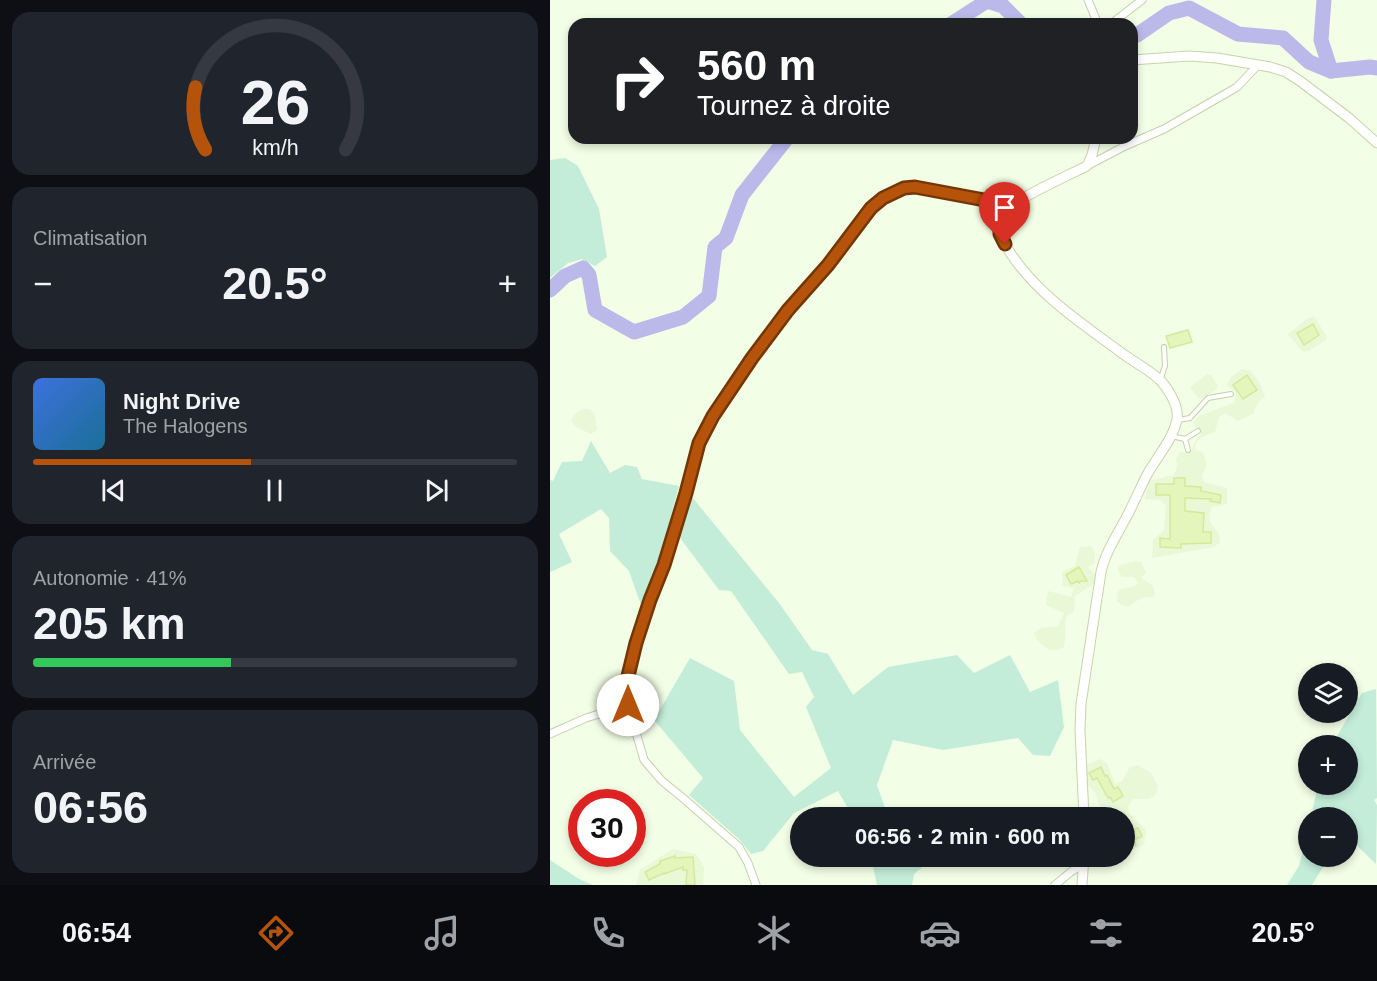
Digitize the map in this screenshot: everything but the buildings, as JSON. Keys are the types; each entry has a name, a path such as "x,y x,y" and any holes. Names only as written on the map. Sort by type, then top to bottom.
{"street":[{"path":"1087,0 1095,18"},
{"path":"1119,18 1142,0"},
{"path":"1138,60 1189,56 1217,58 1286,72 1349,118 1376,143"},
{"path":"1138,140 1164,129 1237,87 1258,65"},
{"path":"1087,166 1095,144"},
{"path":"1084,807 1081,704 1100,572 1148,474 1175,427 1177,413 1176,406 1160,380 1050,298 1023,270 1000,234 1000,215 1020,199 1129,144"},
{"path":"756,885 739,847 662,782 649,766 641,752 626,693 636,643 664,565 699,443 719,407 788,310 828,265 871,208 883,198 904,188 915,187 1011,205"},
{"path":"550,734 586,718 628,705"},
{"path":"1055,885 1076,867"},
{"path":"1082,885 1083,867"}],"lane":[{"path":"1160,380 1165,366 1164,346"},
{"path":"1177,420 1190,418 1208,398 1231,394"},
{"path":"1170,436 1185,439 1198,431"},
{"path":"1185,439 1188,450"}],"shaded area":[{"path":"565,158 578,166 599,209 607,257 595,266 582,259 568,263 550,278 550,160"},
{"path":"1314,316 1327,337 1325,341 1305,352 1288,334"},
{"path":"1242,369 1250,370 1259,382 1265,397 1259,401 1253,414 1238,421 1225,413 1219,417 1215,432 1201,437 1196,442 1195,449 1203,453 1206,460 1206,468 1202,475 1204,482 1227,488 1227,504 1212,507 1209,515 1210,522 1219,534 1220,542 1214,547 1152,558 1153,540 1164,530 1166,506 1161,500 1145,499 1149,481 1174,475 1177,467 1176,459 1180,452 1191,452 1195,441 1202,433 1195,427 1194,422 1198,416 1234,403 1236,393 1227,385 1230,378"},
{"path":"1207,374 1211,375 1217,389 1201,399 1190,387"},
{"path":"583,409 590,409 595,415 597,430 591,434 576,427 571,421 575,414"},
{"path":"591,441 610,473 625,465 637,467 642,479 679,486 660,557 641,605 629,571 610,551 609,518 601,509 559,534 572,562 550,572 550,480 553,481 562,462 582,461"},
{"path":"692,497 779,603 812,650 828,654 853,695 888,667 957,655 974,673 1010,655 1030,692 1058,680 1064,727 1050,756 1033,755 1018,738 943,750 893,740 877,785 885,807 847,807 838,791 806,807 790,807 790,818 763,851 751,854 740,840 689,795 703,778 654,720 690,658 734,681 740,730 794,797 831,768 806,707 814,697 802,672 789,674 731,591 719,590 680,538"},
{"path":"1091,546 1095,553 1095,564 1088,568 1097,575 1096,583 1075,596 1074,612 1067,615 1065,623 1064,647 1049,650 1037,640 1034,633 1041,628 1058,626 1064,613 1046,605 1048,591 1071,597 1074,588 1062,586 1062,574 1075,566 1080,547"},
{"path":"1134,561 1141,562 1146,572 1141,578 1153,586 1155,594 1153,597 1141,598 1128,607 1117,601 1118,592 1138,583 1134,577 1122,577 1118,570 1119,566"},
{"path":"1376,689 1377,798 1374,800 1377,805 1376,864 1358,847 1358,807 1313,807 1316,795 1358,795 1358,735 1338,735 1345,723 1358,723 1358,700 1362,693"},
{"path":"1100,759 1107,763 1115,784 1122,781 1130,767 1138,765 1151,773 1158,786 1156,794 1149,799 1133,799 1128,807 1100,807 1095,792 1088,786 1083,772 1086,765"},
{"path":"1135,819 1146,830 1144,845 1135,848"},
{"path":"673,849 696,854 704,867 703,885 636,885 640,870"},
{"path":"550,860 579,879 593,885 550,885"},
{"path":"873,867 922,867 914,874 912,885 877,885"},
{"path":"1298,867 1323,867 1312,885 1287,885"}],"waterway":[{"path":"1324,0 1321,40 1331,71"},
{"path":"960,18 987,1 1003,6 1015,18"},
{"path":"1138,34 1169,13 1189,8 1238,34 1283,38 1309,62 1331,71 1377,68"},
{"path":"550,290 565,276 583,268 589,275 595,310 634,332 683,317 709,296 715,247 726,238 742,195 782,144"}],"route":[{"path":"628,705 626,693 628,676 636,643 664,565 699,443 713,416 752,358 871,208 883,198 904,188 915,187 1011,205 1000,215 1000,234 1005,244"}]}
